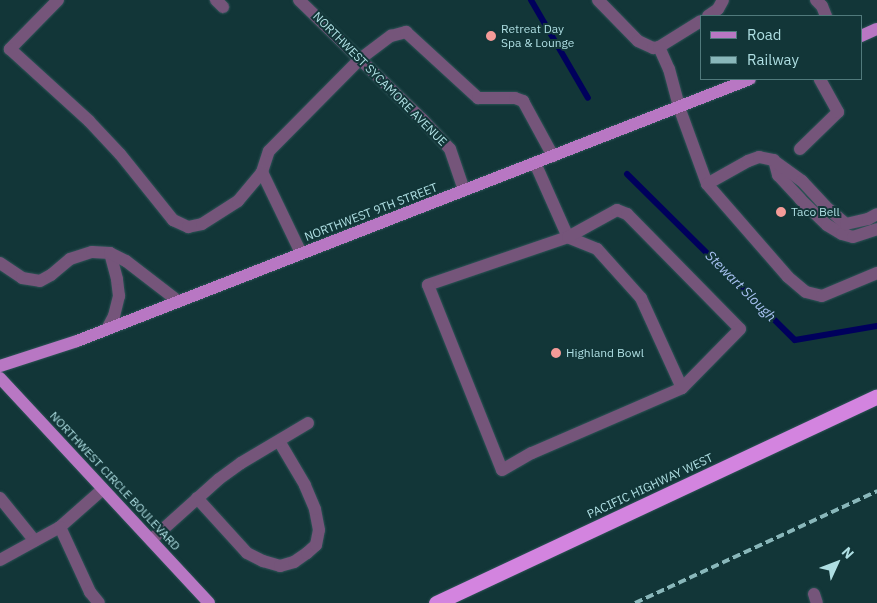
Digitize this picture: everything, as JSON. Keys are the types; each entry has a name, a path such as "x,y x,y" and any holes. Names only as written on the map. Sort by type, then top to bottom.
{"highway":[{"name":"PACIFIC HIGHWAY WEST","path":"436,603 877,396"}],"main road":[{"path":"862,36 877,30"},
{"name":"NORTHWEST 9TH STREET","path":"0,366 107,329 747,80"},
{"name":"NORTHWEST CIRCLE BOULEVARD","path":"0,378 209,603"}],"street":[{"path":"58,0 10,49 88,121 120,154 173,220 188,227 202,224 238,201 262,172 270,151 360,59 391,36 406,32 478,98 516,98 523,101 553,156"},
{"name":"NORTHWEST SYCAMORE AVENUE","path":"300,0 450,148 464,190"},
{"path":"598,0 638,41 653,48 658,47 700,22"},
{"path":"709,15 718,9 723,0"},
{"path":"816,0 822,6 826,15"},
{"path":"658,47 669,69 679,106 707,184 788,277 806,292 822,296 877,273"},
{"path":"800,149 838,112 821,80"},
{"path":"707,184 758,157 774,160 802,181 825,206 846,224 868,219 877,214"},
{"path":"774,160 778,176 827,224 842,234 853,237 877,229"},
{"path":"535,163 568,237 597,249 641,298 682,388"},
{"path":"262,172 302,253"},
{"path":"617,210 627,214 740,329 682,388 532,453 502,470 428,284 568,237 617,210"},
{"path":"0,263 22,278 40,281 50,276 70,259 92,252 110,253 126,261 178,301"},
{"path":"107,329 114,316 119,296 110,253"},
{"path":"151,540 197,498 241,463 308,423"},
{"path":"197,498 247,553 263,562 280,566 294,562 307,553 316,545 319,530 315,509 305,485 279,441"},
{"path":"0,560 60,528 103,489"},
{"path":"0,498 35,541"},
{"path":"60,528 90,592 99,603"}],"waterway":[{"name":"Stewart Slough","path":"531,0 588,98"},
{"name":"Stewart Slough","path":"627,174 795,340 877,326"}],"railway":[{"path":"635,603 877,491"}],"place":[{"name":"Retreat Day Spa & Lounge","path":"491,36"},
{"name":"Taco Bell","path":"781,212"},
{"name":"Highland Bowl","path":"556,353"}]}
